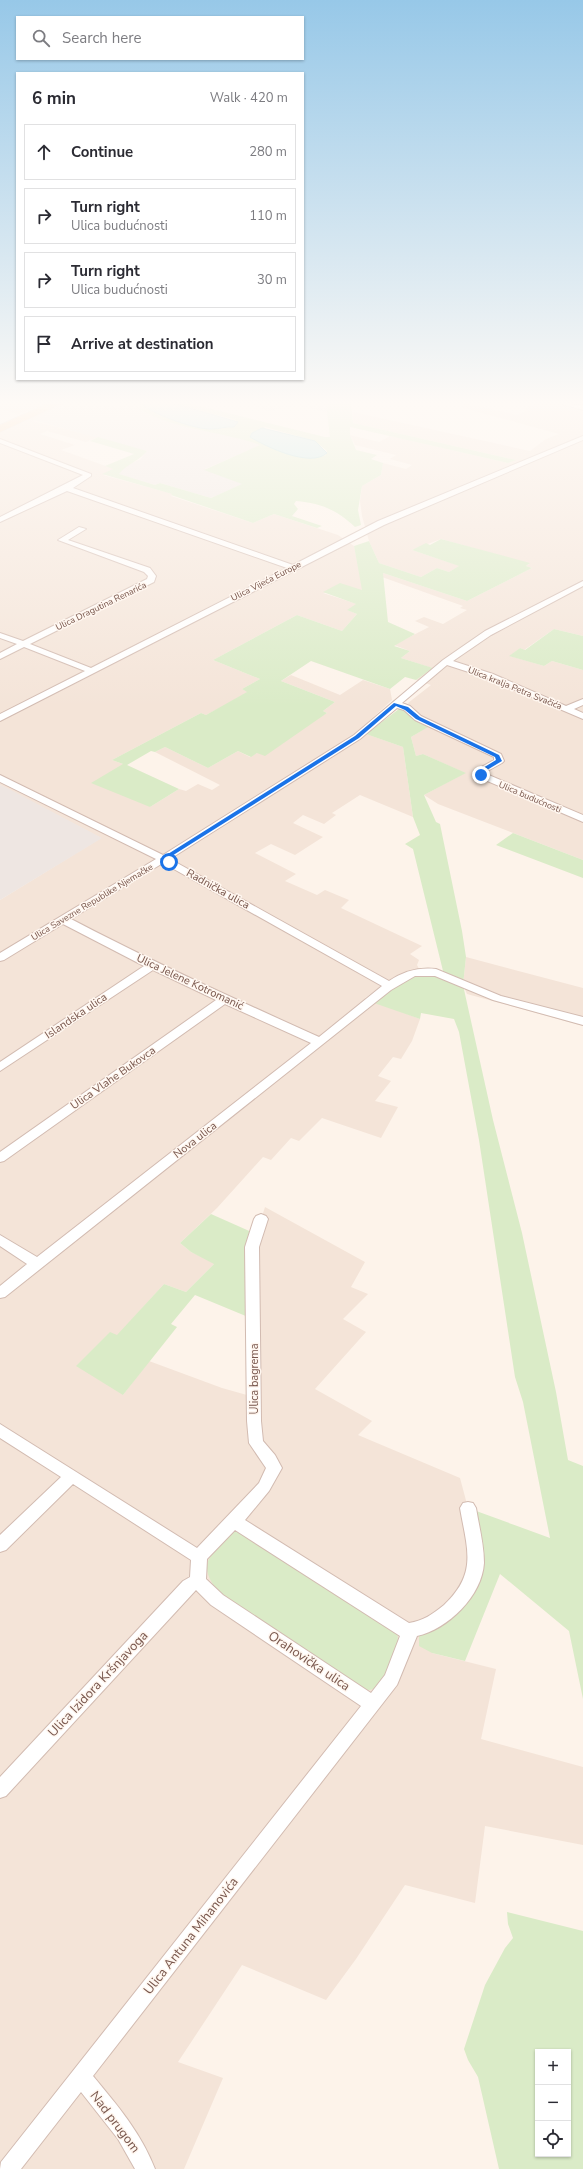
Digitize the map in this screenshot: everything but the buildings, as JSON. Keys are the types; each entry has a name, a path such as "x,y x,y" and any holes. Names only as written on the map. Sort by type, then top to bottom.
{"street":[{"path":"0,520 33,504"},
{"path":"112,504 292,568"},
{"name":"Ulica Vijeća Europe","path":"0,718 381,523 426,504"},
{"name":"Ulica Dragutina Renarića","path":"24,644 148,583 151,580 152,576 147,570 62,540 82,529"},
{"name":"Ulica Savezne Republike Njemačke","path":"0,958 163,859 357,737 446,662 510,620 583,583"},
{"path":"0,635 92,671"},
{"path":"0,656 24,644"},
{"name":"Ulica kralja Petra Svačića","path":"446,662 490,676 583,716"},
{"path":"566,709 583,702"},
{"name":"Ulica budućnosti","path":"395,704 407,708 418,718 498,756 499,761 479,772 481,775 583,819"},
{"name":"Radnička ulica","path":"0,778 163,859 389,985"},
{"name":"Ulica Jelene Kotromanić","path":"62,919 152,966 226,998 319,1042"},
{"name":"Islandska ulica","path":"0,1067 152,966"},
{"name":"Nova ulica","path":"0,1293 319,1042 389,985 403,977 418,972 433,972 485,994 583,1021"},
{"name":"Ulica Vlahe Bukovca","path":"0,1158 226,998"},
{"name":"Ulica bagrema","path":"234,1522 264,1487 274,1468 270,1459 256,1443 254,1421 252,1247 261,1219"},
{"path":"0,1240 37,1264"},
{"path":"0,1430 199,1557"},
{"path":"0,1545 72,1476"},
{"path":"407,1631 423,1628 438,1620 453,1606 472,1579 475,1569 475,1550 468,1508"},
{"path":"198,1581 199,1557 213,1540 234,1522 407,1631 409,1638 391,1680 373,1704"},
{"name":"Orahovička ulica","path":"198,1581 217,1600 373,1704"},
{"name":"Ulica Izidora Kršnjavoga","path":"0,1790 189,1586 198,1581"},
{"name":"Ulica Antuna Mihanovića","path":"8,2169 373,1704"},
{"name":"Nad prugom","path":"81,2077 125,2130 140,2155 145,2169"}],"shaded area":[{"path":"0,504 196,504 253,523 274,514 338,535 354,546 363,590 323,593 357,604 348,610 357,614 342,631 297,615 213,660 260,679 242,689 248,692 225,705 206,715 201,713 112,760 123,764 150,807 179,789 186,791 198,784 212,790 220,785 155,752 165,747 208,768 238,751 250,757 327,713 323,711 335,702 281,681 291,675 340,695 363,680 390,689 392,700 358,731 403,747 413,817 360,795 332,813 336,815 324,824 303,815 293,823 323,837 295,855 271,844 255,853 296,874 285,881 317,895 325,890 349,900 341,908 422,946 410,954 419,960 417,965 419,969 403,973 365,998 420,1019 412,1041 401,1059 393,1057 378,1076 391,1081 375,1101 398,1107 381,1138 322,1118 299,1141 291,1138 271,1160 263,1157 217,1208 180,1243 191,1252 215,1263 186,1292 164,1284 117,1336 123,1395 149,1361 222,1388 254,1397 252,1247 265,1207 365,1262 351,1287 368,1294 343,1319 366,1332 315,1389 372,1421 358,1435 460,1478 468,1508 475,1569 432,1653 496,1669 481,1739 583,1767 583,1845 485,1826 475,1903 405,1885 356,1959 326,2000 242,1965 178,2062 223,2078 184,2169 0,2169 0,900 101,838 0,785"},
{"path":"360,504 583,504 583,636 554,629 524,650 520,648 510,656 544,666 552,661 583,670 583,860 438,804 424,795 465,773 423,754 416,756 411,737 431,725 410,708 408,703 431,685 416,680 432,668 401,658 410,651 394,645 429,627 415,621 424,617 443,624 467,610 460,608 463,606 382,577 383,573 467,601 532,568 526,566 529,564 441,539 412,550 460,566 449,572 437,568 421,577 379,563 369,541"},
{"path":"0,785 102,838 0,900"},
{"path":"466,957 583,988 583,1026 467,994 463,985"}],"green space":[{"path":"198,504 294,504 298,509 292,516 322,526 317,528 274,514 253,523"},
{"path":"314,504 359,504 358,510 361,525 355,527 342,516 328,508"},
{"path":"441,539 530,563 526,566 532,568 467,601 383,573 388,622 415,634 394,646 410,651 401,658 433,668 416,680 405,677 390,689 311,661 281,681 335,702 323,711 327,713 265,756 257,753 251,757 238,751 208,768 165,747 155,752 151,751 127,765 179,789 150,807 91,783 123,764 112,760 201,713 206,715 247,692 242,689 260,679 213,660 297,615 342,631 357,614 347,610 356,604 323,592 340,583 362,590 354,546 369,541 379,563 421,577 437,568 449,572 459,566 412,550 426,543 430,545"},
{"path":"554,629 583,636 583,670 552,661 544,666 509,656 520,648 525,650"},
{"path":"399,709 404,709 410,716 430,726 411,737 416,756 423,754 466,773 424,795 436,822 440,824 466,957 463,985 493,1120 522,1233 556,1392 568,1460 583,1466 583,1699 569,1631 500,1574 465,1661 432,1653 419,1646 419,1636 423,1628 473,1579 468,1508 550,1538 523,1402 515,1377 479,1140 459,1032 454,1019 421,1013 420,1019 374,1003 408,978 419,974 444,975 413,849 405,844 420,835 413,817 403,747 366,734"},
{"path":"513,833 583,860 583,878 496,845"},
{"path":"211,1214 256,1234 253,1319 195,1295 171,1324 177,1327 123,1395 76,1366 110,1332 117,1335 164,1284 186,1292 214,1264 191,1252 180,1243"},
{"path":"236,1529 396,1629 398,1644 396,1652 386,1675 378,1688 360,1690 227,1602 217,1590 207,1571 211,1556"},
{"path":"507,1912 583,1931 583,2169 499,2169 478,2077 468,2060 464,2049 485,1985 505,1948 513,1938 508,1924"}],"route":[{"path":"169,862 163,859 357,737 395,704 407,708 418,718 498,756 500,759 499,761 479,772 481,775"}]}
